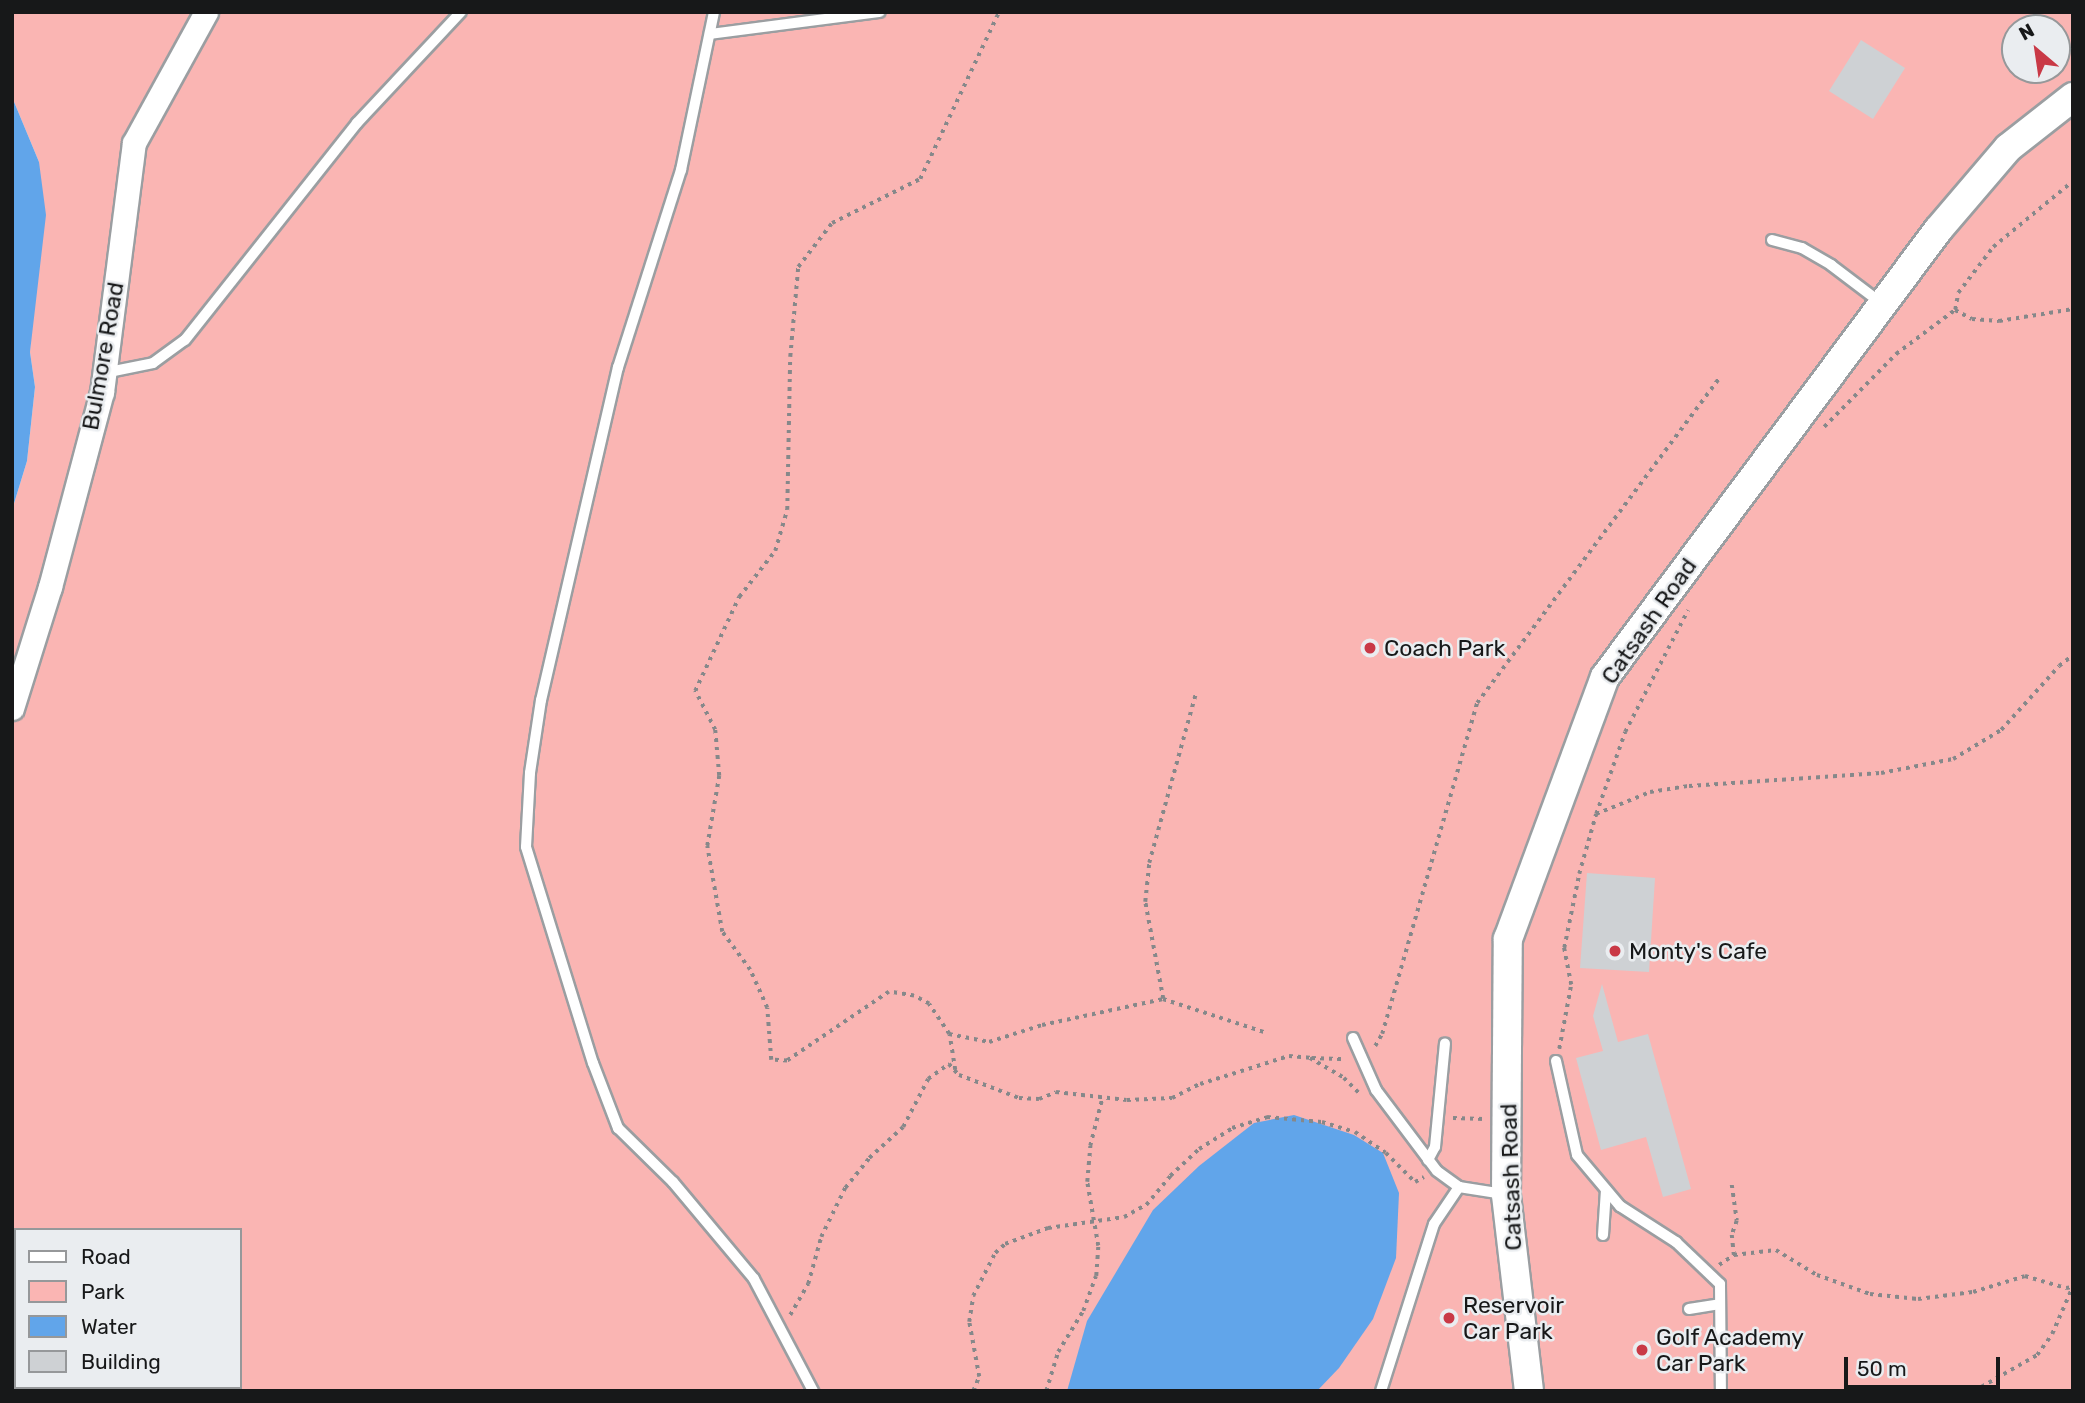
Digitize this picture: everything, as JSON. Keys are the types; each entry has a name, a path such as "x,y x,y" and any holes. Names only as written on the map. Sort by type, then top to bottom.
{"street":[{"name":"Bulmore Road","path":"12,708 50,587 104,373 134,143 206,12"},
{"name":"Catsash Road","path":"1529,1391 1506,1194 1508,939 1605,677 1938,230 2008,148 2073,97"}],"lane":[{"path":"104,373 153,363 185,340 357,123 461,12"},
{"path":"714,12 681,170 618,367 541,700 530,773 526,847 593,1063 618,1128 673,1182 754,1279 813,1391"},
{"path":"710,34 880,12"},
{"path":"1772,240 1802,248 1831,265 1881,303"},
{"path":"1353,1038 1376,1090 1437,1171 1459,1187 1506,1194"},
{"path":"1429,1160 1435,1147 1446,1043"},
{"path":"1556,1061 1577,1155 1619,1206 1676,1242 1720,1284 1721,1391"},
{"path":"1381,1391 1434,1224 1459,1187"},
{"path":"1602,1235 1606,1190"},
{"path":"1689,1309 1720,1304"}],"path":[{"path":"955,1070 949,1034 929,1004 914,996 889,992 787,1061 771,1060 767,1008 750,970 722,932 707,846 719,776 715,730 695,691 739,597 775,551 787,510 790,357 798,268 832,223 920,179 999,12"},
{"path":"1819,435 1896,354 1955,310 1958,293 1993,247 2073,181"},
{"path":"1955,310 1972,319 1999,321 2073,309"},
{"path":"781,1329 808,1284 821,1237 845,1188 869,1158 903,1127 928,1079 948,1065 959,1075 1019,1098 1039,1099 1056,1092 1102,1099 1172,1098 1200,1084 1289,1056 1342,1060 1373,1049 1382,1034 1477,703 1719,378"},
{"path":"1556,1061 1565,1027 1571,985 1564,948 1579,874 1596,814 1625,732 1695,600"},
{"path":"1596,814 1650,792 1881,773 1953,759 2001,730 2059,666 2073,655"},
{"path":"1163,999 1145,902 1147,876 1159,821 1196,692"},
{"path":"949,1034 989,1042 1163,999 1266,1033"},
{"path":"1310,1058 1344,1078 1364,1099"},
{"path":"1046,1391 1058,1352 1083,1311 1096,1276 1096,1220 1087,1182 1090,1146 1102,1099"},
{"path":"973,1391 979,1377 969,1322 973,1296 995,1253 1019,1237 1096,1220 1124,1217 1146,1205 1170,1176 1199,1149 1231,1128 1267,1117 1322,1122 1355,1132 1386,1153 1415,1182 1437,1171"},
{"path":"1437,1117 1507,1120"},
{"path":"1732,1185 1737,1221 1732,1235 1734,1255 1776,1250 1817,1275 1870,1294 1918,1299 1973,1292 2025,1276 2066,1288 2073,1287"},
{"path":"1974,1391 2037,1355 2052,1334 2073,1287"}],"green space":[{"path":"12,12 2073,12 2073,1391 12,1391 12,510 27,461 35,387 30,352 39,162 12,97"}],"water":[{"path":"12,97 39,162 46,215 30,352 35,387 27,461 12,510"},
{"path":"1294,1115 1354,1135 1383,1153 1399,1193 1396,1258 1373,1319 1339,1368 1317,1391 1067,1391 1087,1321 1153,1210 1199,1166 1254,1123"}],"building":[{"path":"1861,40 1905,68 1873,119 1829,91"},
{"path":"1587,873 1655,878 1649,972 1580,968"},
{"path":"1602,984 1618,1042 1648,1034 1691,1189 1663,1197 1646,1137 1601,1150 1576,1058 1603,1051 1593,1016"}],"place":[{"name":"Coach Park","path":"1370,648"},
{"name":"Monty's Cafe","path":"1615,951"},
{"name":"Reservoir Car Park","path":"1449,1318"},
{"name":"Golf Academy Car Park","path":"1642,1350"}]}
